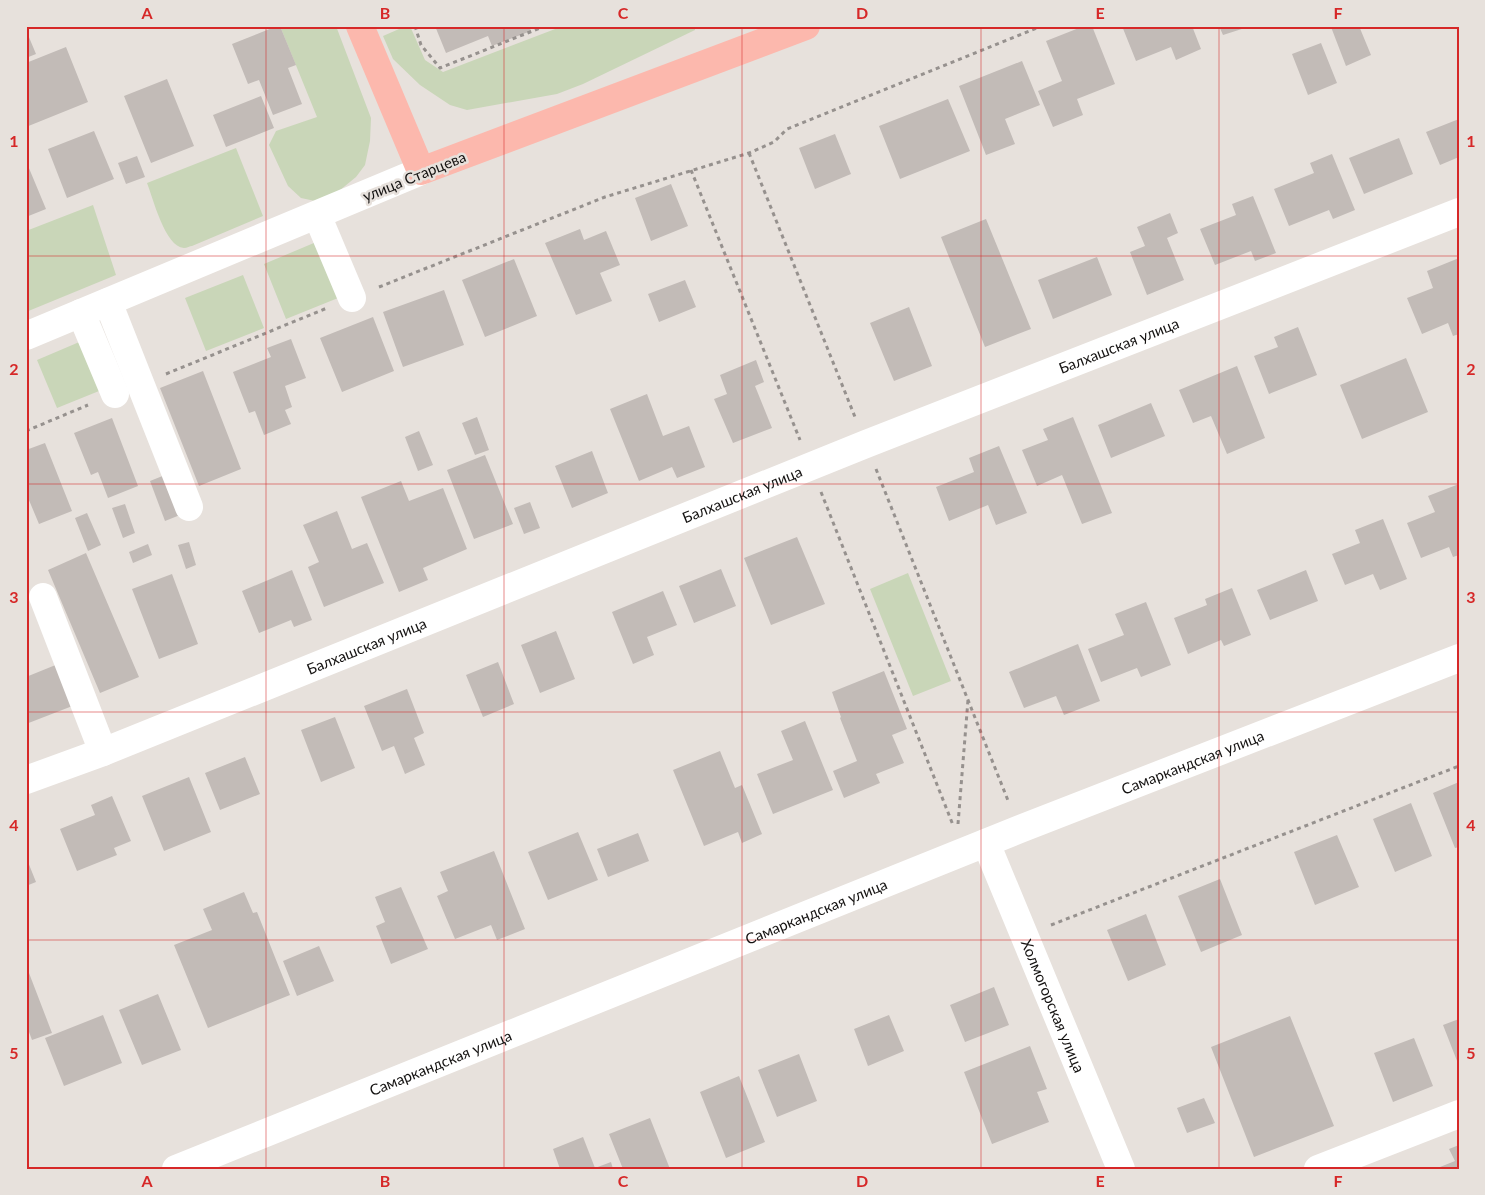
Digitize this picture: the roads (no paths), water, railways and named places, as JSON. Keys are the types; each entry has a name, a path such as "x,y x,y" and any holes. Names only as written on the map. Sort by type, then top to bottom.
{"main road":[{"path":"360,26 421,171"},
{"name":"улица Старцева","path":"421,171 806,26"}],"street":[{"name":"улица Старцева","path":"26,336 421,171"},
{"name":"Балхашская улица","path":"26,780 103,752 811,467 1459,212"},
{"path":"317,215 352,298"},
{"path":"108,302 189,506"},
{"path":"82,313 115,394"},
{"path":"43,597 103,752"},
{"name":"Самаркандская улица","path":"176,1169 969,843 1020,829 1459,658"},
{"name":"Холмогорская улица","path":"969,843 1024,935 1121,1169"},
{"path":"1318,1169 1459,1114"}]}
